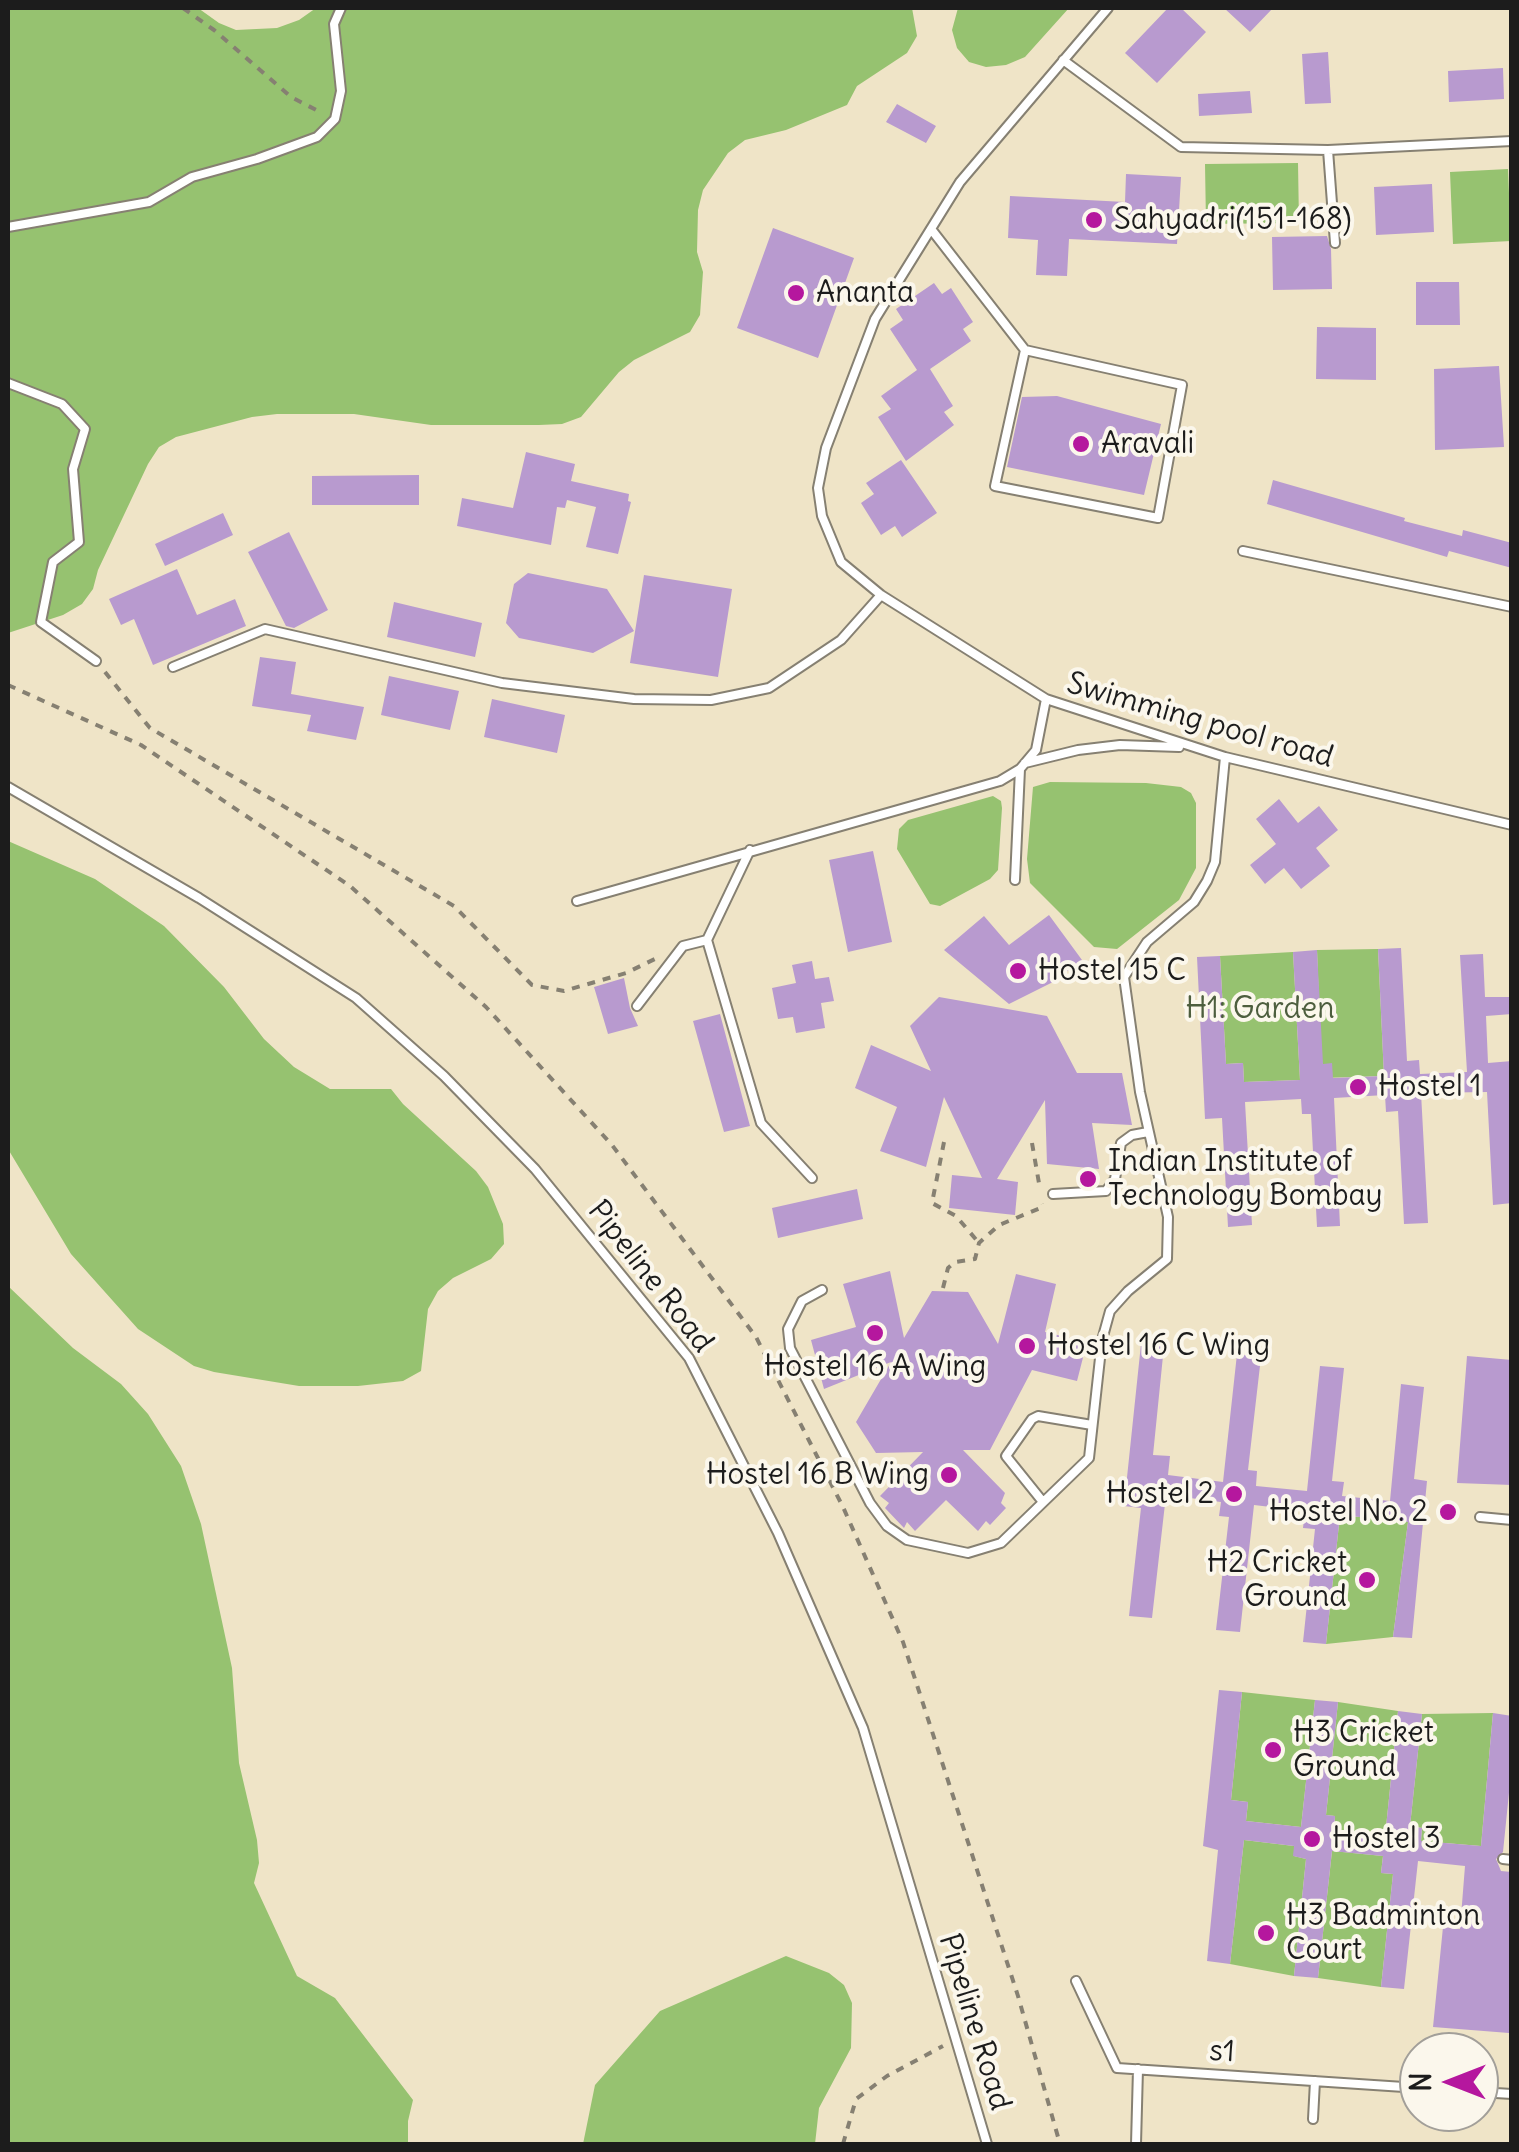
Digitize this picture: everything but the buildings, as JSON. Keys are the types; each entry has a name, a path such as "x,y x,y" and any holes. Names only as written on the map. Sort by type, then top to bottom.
{"lane":[{"path":"8,227 149,202 192,177 257,159 317,136 336,120 341,92 334,24 341,8"},
{"name":"Swimming pool road","path":"1108,8 960,182 874,319 826,448 818,488 822,516 841,562 881,594 1046,699 1225,758 1512,825"},
{"path":"1063,60 1182,148 1328,150 1512,140"},
{"path":"1328,150 1334,242"},
{"path":"930,228 1025,350 1182,385 1158,518 995,486 1025,350"},
{"path":"8,383 62,404 85,428 73,469 79,542 53,562 41,622 96,661"},
{"path":"1243,551 1512,607"},
{"path":"173,667 266,629 502,683 634,699 711,700 768,688 841,640 881,594"},
{"path":"577,901 1000,781 1036,750 1046,699"},
{"path":"1022,766 1078,750 1120,745 1191,747"},
{"path":"822,1290 802,1301 788,1329 790,1348 870,1503 887,1526 907,1540 968,1553 1001,1544 1088,1458 1102,1340 1110,1311 1168,1259 1168,1217 1148,1132 1124,977 1148,942 1194,902 1212,872 1225,758"},
{"path":"1015,880 1022,766"},
{"name":"Pipeline Road","path":"8,786 200,898 356,998 444,1076 535,1168 689,1358 778,1532 862,1728 987,2144"},
{"path":"750,850 708,940 762,1123 812,1178"},
{"path":"638,1006 683,946 708,940"},
{"path":"1052,1194 1106,1190 1115,1180 1121,1143 1132,1135 1148,1132"},
{"path":"1043,1502 1006,1456 1038,1416 1092,1425"},
{"path":"1480,1517 1512,1520"},
{"path":"1076,1981 1117,2068 1138,2069 1136,2144"},
{"name":"s1","path":"1138,2069 1399,2087"},
{"path":"1313,2119 1315,2082"}],"path":[{"path":"183,8 291,97 336,120"},
{"path":"96,661 150,728 454,906 532,985 564,991 626,973 683,946"},
{"path":"1092,966 1124,977"},
{"path":"944,1142 932,1203 956,1216 979,1242"},
{"path":"943,1288 948,1268 955,1262 975,1259 979,1242 1014,1217 1043,1208 1032,1143"},
{"path":"842,2144 856,2100 887,2076 957,2039"}],"green space":[{"path":"8,8 198,8 236,30 277,28 316,8 912,8 917,36 907,53 857,86 847,105 786,130 745,140 728,153 703,190 698,210 697,252 703,272 700,315 690,332 634,360 619,372 581,417 562,424 431,425 354,414 277,414 176,437 159,447 148,464 98,570 93,589 82,604 63,615 8,633"},
{"path":"958,8 1069,8 1025,57 1006,65 986,67 969,62 957,48 952,30"},
{"path":"1298,163 1299,223 1206,224 1205,164"},
{"path":"1508,169 1511,241 1453,244 1450,172"},
{"path":"1050,782 1181,787 1191,793 1196,803 1196,868 1179,900 1117,949 1094,947 1030,883 1027,859 1033,787"},
{"path":"993,796 1001,801 1002,808 998,870 990,879 940,906 930,904 897,849 899,829 908,820"},
{"path":"8,841 95,879 164,926 224,987 264,1039 294,1067 330,1089 391,1089 476,1171 488,1187 503,1224 504,1244 491,1259 453,1278 438,1291 428,1309 421,1371 403,1381 299,1386 194,1366 138,1329 71,1254 8,1149"},
{"path":"1378,949 1384,1076 1322,1078 1317,950"},
{"name":"H1: Garden","path":"1293,952 1300,1080 1244,1082 1243,1063 1226,1064 1220,956"},
{"path":"8,1286 73,1348 121,1384 148,1414 181,1466 201,1524 232,1668 239,1763 257,1840 259,1863 254,1883 297,1976 335,1998 413,2100 408,2144 8,2144"},
{"name":"H2 Cricket Ground","path":"1340,1515 1408,1522 1393,1637 1326,1644"},
{"name":"H3 Cricket Ground","path":"1242,1692 1315,1700 1301,1827 1246,1821 1248,1802 1231,1800"},
{"path":"1338,1702 1398,1711 1385,1837 1334,1831 1335,1816 1326,1815"},
{"path":"1493,1713 1481,1846 1421,1841 1422,1828 1410,1826 1422,1714"},
{"path":"1244,1840 1294,1846 1294,1856 1306,1859 1294,1976 1230,1964"},
{"path":"1332,1851 1383,1856 1381,1873 1393,1874 1381,1987 1318,1978"},
{"path":"786,1956 829,1973 844,1985 852,2003 851,2048 819,2108 815,2144 583,2144 595,2085 660,2011"}],"place":[{"name":"Sahyadri(151-168)","path":"1094,220"},
{"name":"Ananta","path":"796,293"},
{"name":"Aravali","path":"1081,444"},
{"name":"Hostel 15 C","path":"1018,971"},
{"name":"Hostel 1","path":"1358,1087"},
{"name":"Indian Institute of Technology Bombay","path":"1088,1179"},
{"name":"Hostel 16 A Wing","path":"875,1333"},
{"name":"Hostel 16 C Wing","path":"1027,1346"},
{"name":"Hostel 16 B Wing","path":"949,1475"},
{"name":"Hostel 2","path":"1234,1494"},
{"name":"Hostel No. 2","path":"1448,1512"},
{"name":"H2 Cricket Ground","path":"1367,1580"},
{"name":"H3 Cricket Ground","path":"1273,1750"},
{"name":"Hostel 3","path":"1312,1839"},
{"name":"H3 Badminton Court","path":"1266,1933"}]}
